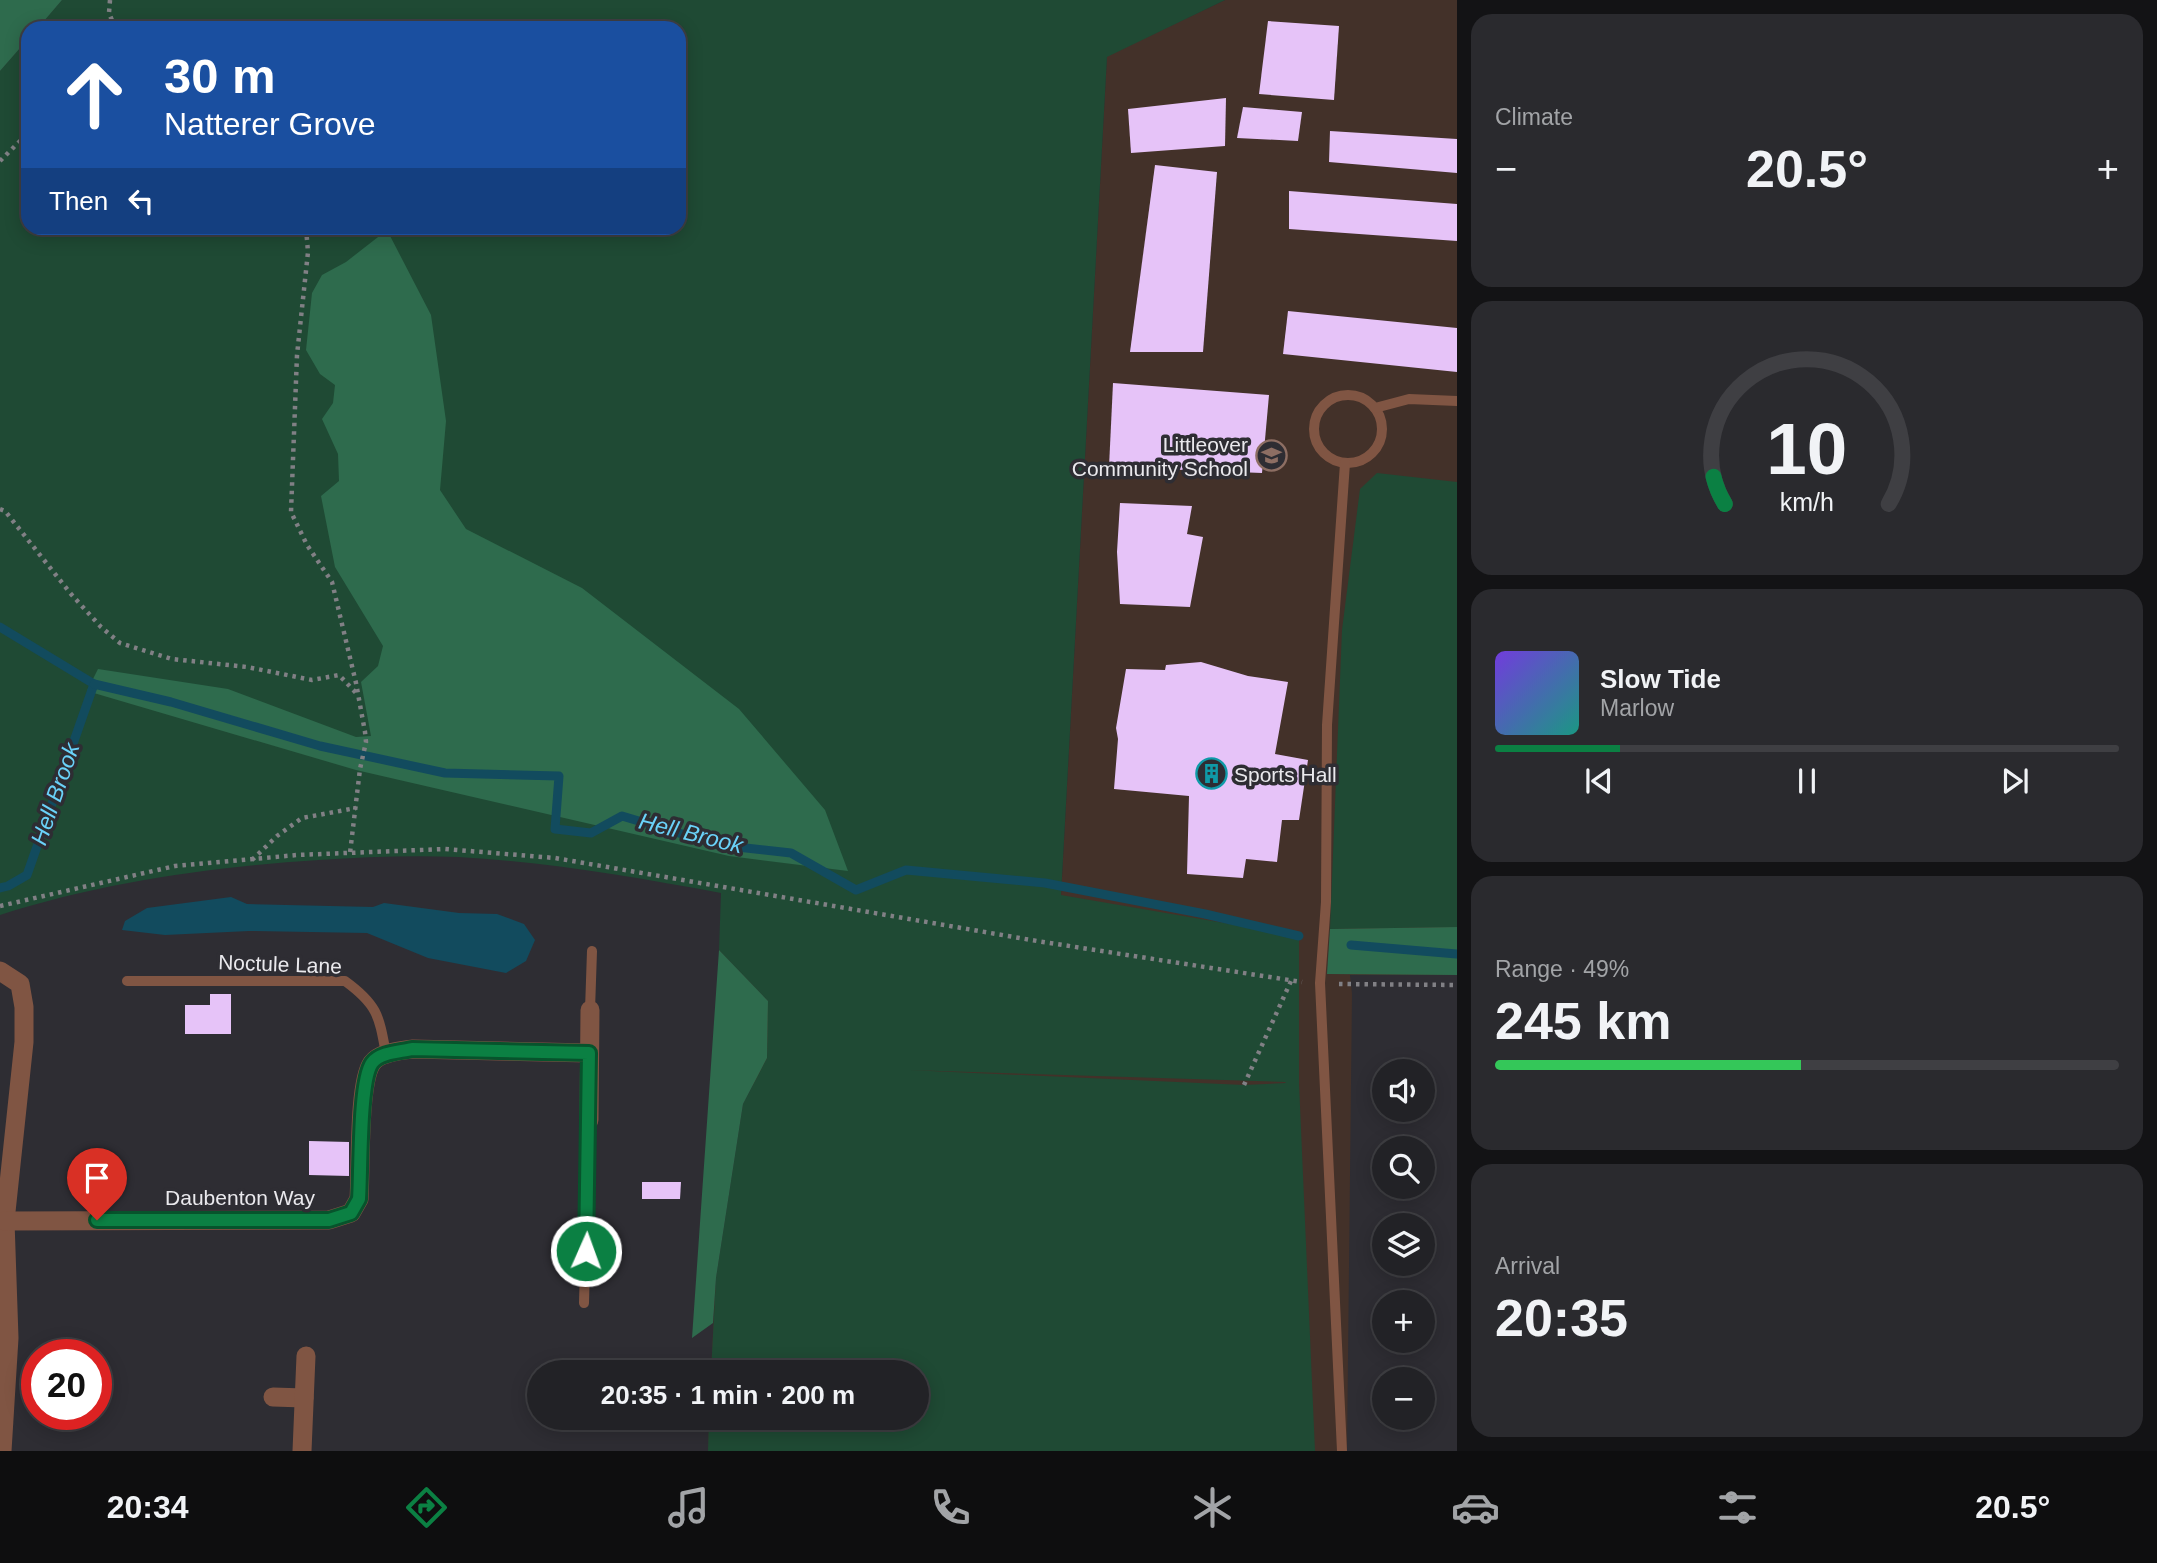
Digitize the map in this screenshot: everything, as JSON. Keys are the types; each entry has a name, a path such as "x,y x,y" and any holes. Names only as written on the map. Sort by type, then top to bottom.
{"street":[{"path":"0,971 20,984 24,1007 24,1042 5,1221 9,1338 2,1451"},
{"path":"589,1120 590,1010"},
{"path":"386,1054 412,1049 589,1053"},
{"name":"Daubenton Way","path":"5,1221 329,1220 351,1213 359,1199 365,1083 373,1062 386,1054"},
{"path":"302,1451 306,1356"},
{"path":"273,1397 304,1398"}],"lane":[{"path":"1344,395 1364,399 1375,408 1381,421 1382,432 1372,453 1359,461 1345,463 1333,460 1319,446 1315,436 1315,422 1320,410 1329,401 1344,395"},
{"path":"1375,408 1409,400 1457,401"},
{"path":"1342,1451 1320,983 1326,902 1327,725 1345,463"},
{"path":"590,1010 592,951"},
{"name":"Noctule Lane","path":"127,981 345,981 366,996 379,1017 386,1054"},
{"path":"584,1303 589,1120"}],"path":[{"path":"110,0 109,13 112,21"},
{"path":"0,161 21,139"},
{"path":"307,235 308,252 297,355 291,512 307,545 332,582 358,695 366,742 350,853"},
{"path":"0,509 5,511 86,611 120,643 172,659 247,667 312,680 339,675 358,695"},
{"path":"251,860 302,818 356,808"},
{"path":"0,906 175,866 445,849 555,858 1037,941 1291,981 1457,985"},
{"path":"1244,1085 1291,981"}],"shaded area":[{"name":"Littleover Community School","path":"1225,0 1457,0 1457,975 1350,975 1352,994 1347,1451 708,1451 709,1430 929,1430 929,1360 712,1360 715,1291 768,1001 719,950 1061,895 1107,56"}],"green space":[{"path":"0,0 62,0 44,21 21,21 21,47 0,71"},
{"path":"62,0 1225,0 1107,57 1061,895 1299,936 1299,1083 1315,1451 708,1451 709,1430 929,1430 929,1360 712,1360 716,1278 743,1104 767,1058 768,1001 719,950 721,893 524,862 458,857 388,857 279,863 198,872 79,893 0,915 0,71 21,47 21,235 686,235 686,21 44,21","holes":["909,1070 1286,1083 1244,1085"]},
{"path":"381,235 390,235 431,315 446,421 440,490 466,529 582,588 739,709 825,810 848,871 729,856 356,770 87,691 98,669 228,689 356,737 371,736 361,682 378,666 383,646 335,567 321,496 339,481 338,454 322,419 333,403 335,385 320,374 306,350 312,293 322,275 346,262"},
{"path":"1377,473 1457,482 1457,927 1330,929 1342,630 1360,489"},
{"path":"1457,927 1457,975 1327,974 1330,929"},
{"path":"719,950 768,1001 767,1058 743,1104 716,1278 713,1323 692,1338"}],"water":[{"path":"231,897 247,904 373,907 384,903 459,913 497,914 524,924 535,940 526,961 506,973 428,958 367,933 249,931 165,935 122,930 125,921 147,908"}],"building":[{"path":"1268,21 1339,26 1334,100 1259,94"},
{"path":"1226,98 1225,146 1131,153 1128,109"},
{"path":"1243,107 1302,112 1298,141 1237,138"},
{"path":"1330,131 1457,139 1457,173 1329,162"},
{"path":"1155,165 1217,172 1203,352 1130,352"},
{"path":"1289,191 1457,204 1457,241 1289,229"},
{"path":"1288,311 1457,328 1457,372 1283,354"},
{"path":"1113,383 1269,395 1262,473 1109,467"},
{"path":"1120,503 1192,506 1187,534 1203,537 1190,607 1120,604 1117,552"},
{"name":"Sports Hall","path":"1201,662 1248,676 1288,682 1275,754 1308,760 1299,820 1282,820 1277,862 1246,859 1243,878 1187,874 1189,796 1114,789 1118,739 1116,728 1126,669 1165,670 1166,665"},
{"path":"210,994 231,994 231,1034 185,1034 185,1005 210,1005"},
{"path":"309,1141 349,1142 349,1176 309,1175"},
{"path":"642,1182 681,1182 680,1199 642,1199"}],"waterway":[{"name":"Hell Brook","path":"0,627 94,684 27,875 0,888"},
{"name":"Hell Brook","path":"94,684 171,702 320,746 445,773 559,776 555,829 591,833 622,816 719,845 791,853 856,890 906,870 1045,883 1205,914 1299,936"},
{"name":"Hell Brook","path":"1351,945 1457,954"}],"place":[{"name":"Littleover Community School","path":"1271,456"},
{"name":"Sports Hall","path":"1211,774"}],"route":[{"path":"97,1220 329,1220 351,1213 359,1199 365,1083 373,1062 386,1054 412,1049 589,1053 586,1251"}]}
